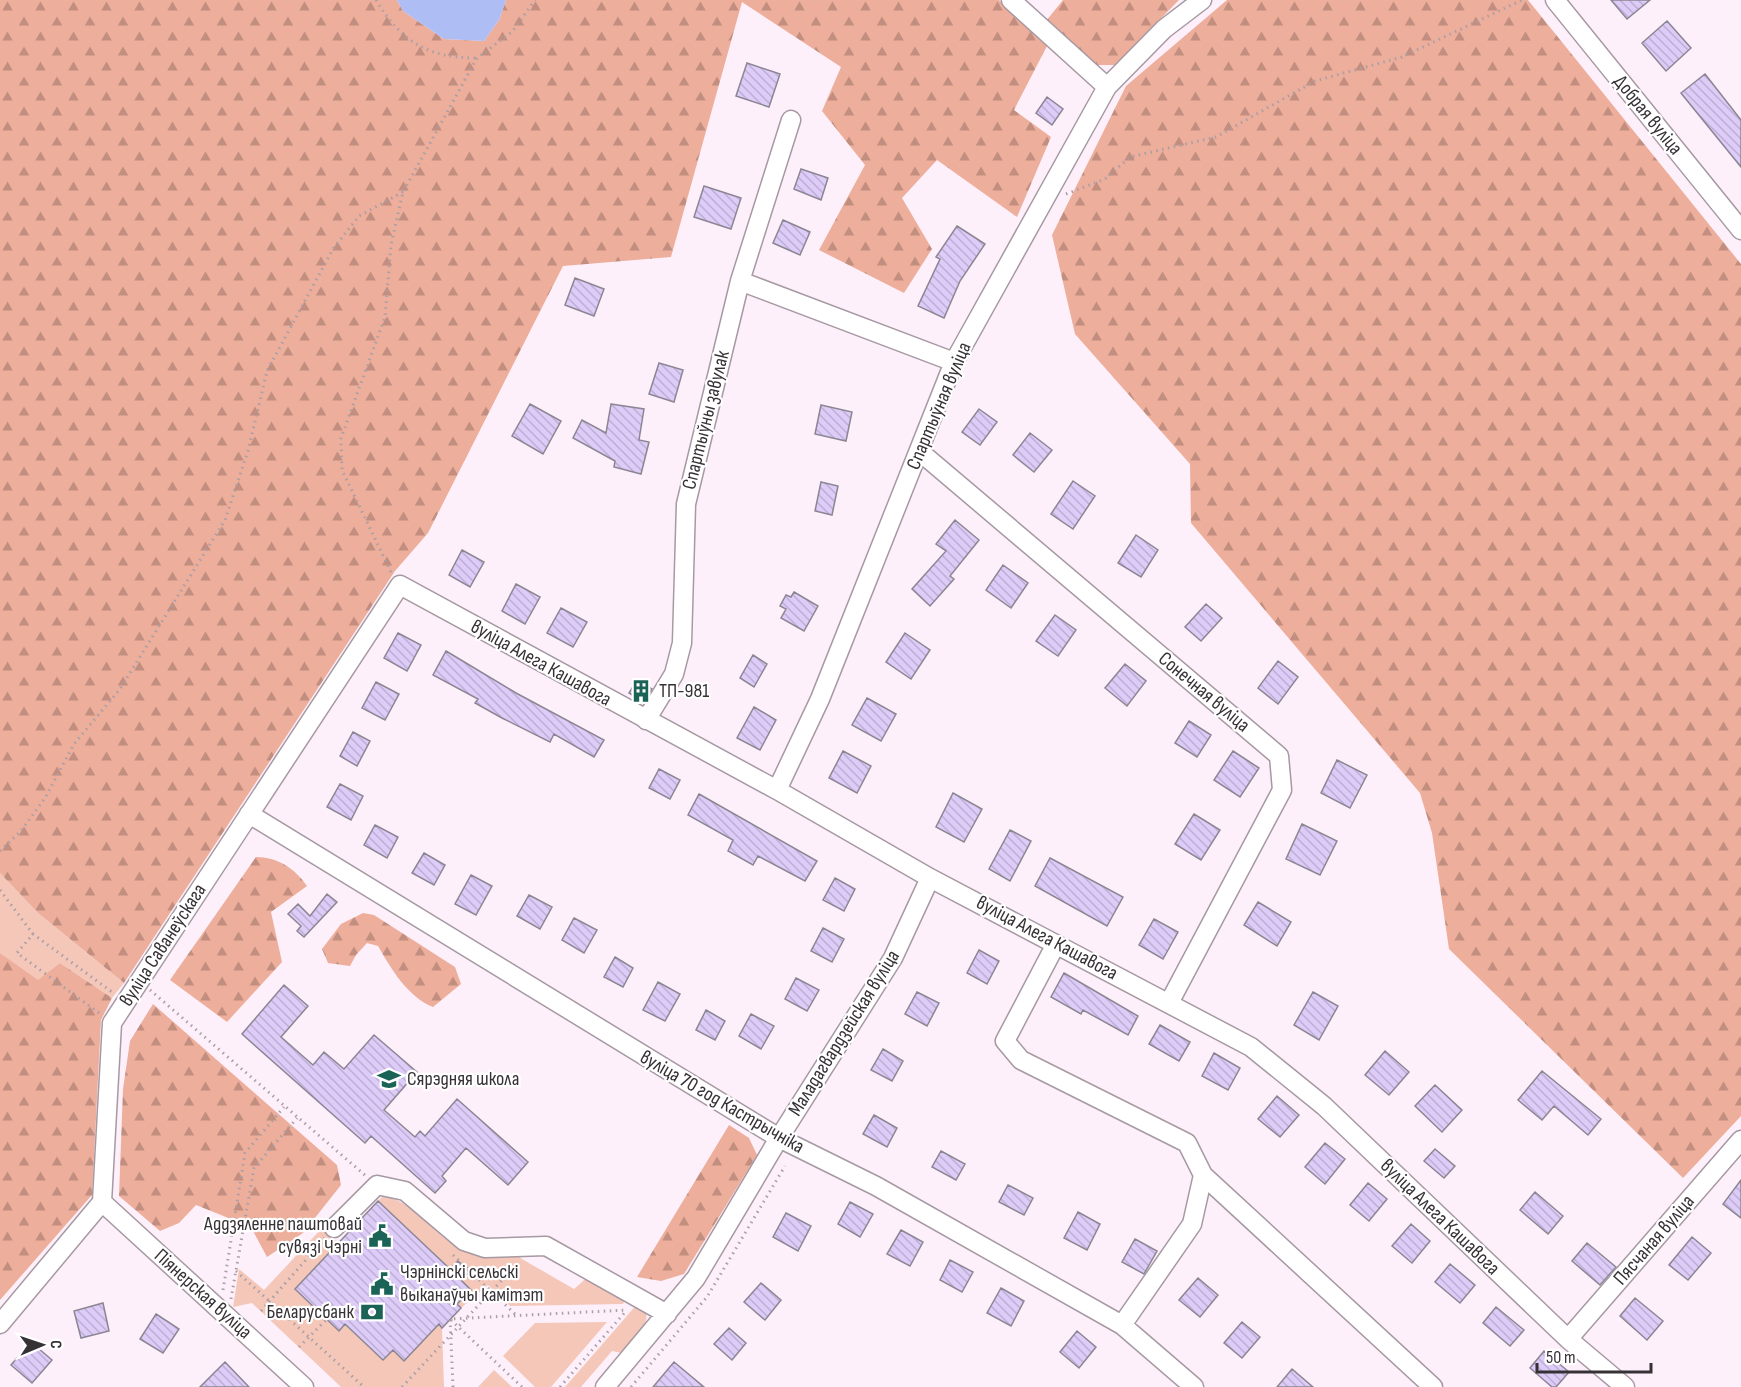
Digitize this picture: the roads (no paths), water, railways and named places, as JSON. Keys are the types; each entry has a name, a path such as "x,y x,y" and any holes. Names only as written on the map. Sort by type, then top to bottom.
{"street":[{"path":"1011,0 1107,87"},
{"name":"Спартыўная вуліца","path":"777,790 820,699 954,362 1107,87 1164,29 1202,0"},
{"name":"Добрая вуліца","path":"1556,0 1741,230"},
{"name":"Спартыўны завулак","path":"646,720 674,674 681,643 686,504 740,281 791,120"},
{"path":"740,281 954,362"},
{"name":"Сонечная вуліца","path":"919,451 1279,756 1282,790 1169,1003"},
{"name":"вуліца Алега Кашавога","path":"400,585 777,790 930,878 1251,1047 1324,1106 1611,1383"},
{"name":"вуліца Саванеўскага","path":"102,1202 112,1023 400,585"},
{"name":"вуліца 70 год Кастрычніка","path":"249,814 779,1138 876,1186 1122,1325 1194,1387"},
{"name":"Маладагвардзейская вуліца","path":"605,1387 696,1278 779,1138 892,958 930,878"},
{"path":"1056,944 1005,1041 1021,1060 1187,1143 1203,1175 1433,1387"},
{"name":"Пясчаная вуліца","path":"1568,1339 1741,1140"},
{"path":"1122,1325 1192,1224 1203,1175"},
{"path":"334,1228 377,1185 405,1191 464,1241 485,1248 546,1246 666,1314"},
{"path":"0,1324 102,1202"},
{"name":"Піянерская вуліца","path":"102,1202 226,1310 304,1387"}],"water":[{"path":"397,0 506,0 499,20 484,41 444,39 403,11"}],"place":[{"name":"ТП-981","path":"641,691"},
{"name":"Сярэдняя школа","path":"389,1079"},
{"name":"Аддзяленне паштовай сувязі Чэрні","path":"380,1236"},
{"name":"Чэрнінскі сельскі выканаўчы камітэт","path":"382,1284"},
{"name":"Беларусбанк","path":"372,1312"}]}
